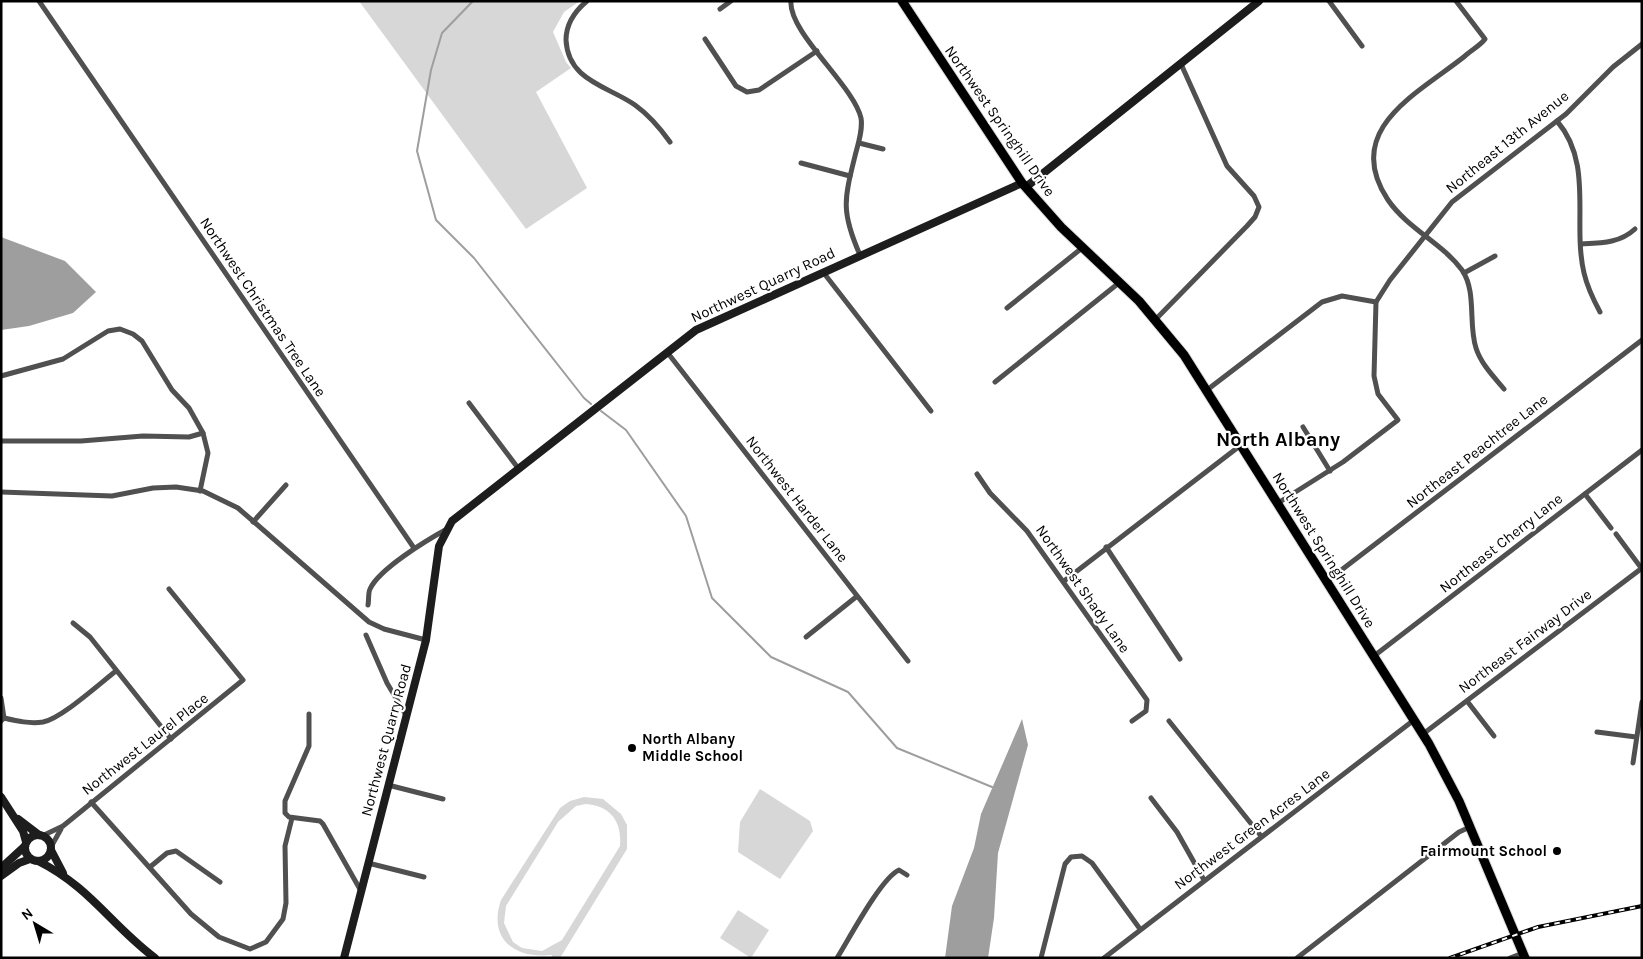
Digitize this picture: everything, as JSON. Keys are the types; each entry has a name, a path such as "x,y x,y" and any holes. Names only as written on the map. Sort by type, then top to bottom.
{"main road":[{"name":"Northwest Springhill Drive","path":"902,1 1024,185 1082,248 1120,282 1156,319 1207,390 1423,734 1443,769 1470,827 1524,956"}],"street":[{"name":"Northwest Christmas Tree Lane","path":"39,1 414,548"},
{"path":"588,1 576,11 568,26 566,45 573,65 586,79 638,107 655,123 670,142"},
{"path":"720,9 731,1"},
{"path":"791,1 794,18 858,110 861,118 859,142 845,200 846,217 860,255"},
{"name":"Northwest Quarry Road","path":"368,604 370,590 376,580 414,548 447,528 462,512 688,336 714,321 860,255 1024,185 1181,64 1259,1"},
{"path":"1329,1 1362,46"},
{"path":"1456,1 1485,39 1396,110 1383,125 1376,140 1376,167 1384,192 1394,207 1424,237 1449,256 1464,272 1470,294 1477,351 1504,389"},
{"path":"706,39 736,86 747,92 759,90 817,51"},
{"name":"Northeast 13th Avenue","path":"1376,302 1390,280 1452,202 1557,122 1613,67 1642,44"},
{"path":"1156,319 1247,226 1255,217 1258,207 1254,196 1227,166 1181,64"},
{"path":"1557,122 1570,138 1576,157 1584,272 1600,312"},
{"path":"859,142 883,149"},
{"path":"800,163 850,176"},
{"path":"1581,244 1615,241 1629,235 1635,229"},
{"path":"1008,308 1082,248"},
{"path":"1464,272 1495,256"},
{"path":"823,272 931,411"},
{"path":"995,382 1120,282"},
{"path":"1207,390 1322,302 1342,296 1376,302 1375,381 1382,401 1398,420 1330,471 1278,503"},
{"path":"1,376 63,359 108,331 128,331 142,341 167,384 189,408 203,433 208,453 200,491"},
{"name":"Northeast Peachtree Lane","path":"1327,581 1642,340"},
{"name":"Northwest Harder Lane","path":"667,352 856,597 908,661"},
{"path":"469,403 518,468"},
{"path":"1303,427 1330,471"},
{"path":"1,441 81,441 143,436 189,437 203,433"},
{"path":"1064,581 1241,445"},
{"name":"Northeast Cherry Lane","path":"1374,656 1642,450"},
{"name":"Northwest Shady Lane","path":"977,474 990,493 1027,531 1147,700 1146,711 1132,721"},
{"path":"253,522 286,485"},
{"path":"1,492 112,496 166,487 200,491 231,504 369,622 384,629 426,640"},
{"path":"1585,494 1611,528"},
{"name":"Northwest Quarry Road","path":"344,958 426,640 438,553 447,528"},
{"path":"1616,534 1642,568"},
{"path":"1106,547 1180,660"},
{"name":"Northeast Fairway Drive","path":"1423,734 1642,568"},
{"name":"Northwest Laurel Place","path":"41,836 63,826 243,680 169,589"},
{"path":"806,637 856,597"},
{"path":"72,623 90,637 171,738"},
{"path":"366,635 387,683 406,715"},
{"path":"1,698 3,720 25,723 44,722 64,711 116,671"},
{"path":"1467,701 1494,736"},
{"path":"1633,763 1642,702"},
{"path":"309,714 309,746 286,801 285,813 292,818 320,821 323,824 361,891"},
{"name":"Northwest Green Acres Lane","path":"1104,958 1414,720"},
{"path":"1169,721 1262,836"},
{"path":"1596,732 1636,738"},
{"path":"388,785 443,800"},
{"path":"1,797 11,812 34,860 64,875 90,895 134,941 155,958"},
{"path":"1151,798 1178,832 1204,880"},
{"path":"91,802 204,926 219,937 240,947 254,949 273,934 283,919 286,903 285,846 292,818"},
{"path":"11,812 48,840 64,875"},
{"name":"Northwest Laurel Place","path":"51,848 63,826"},
{"path":"1297,958 1458,832 1470,827"},
{"path":"1,868 33,836 41,836"},
{"path":"1,876 19,863 44,860 51,848"},
{"path":"150,867 167,853 176,850 220,882"},
{"path":"1041,958 1064,870 1072,857 1082,856 1092,863 1140,929"},
{"path":"368,863 424,877"},
{"path":"837,958 884,885 899,870 907,875"},
{"path":"1510,958 1524,956"}],"shaded area":[{"path":"359,1 580,1 564,12 553,32 566,62 571,68 536,92 587,188 526,229"},
{"path":"1,237 65,261 96,292 73,313 29,326 1,330"},
{"path":"1022,719 1028,745 998,853 994,918 988,958 945,958 952,906 974,848 981,814"},
{"path":"760,789 810,821 813,831 780,879 738,852 740,822"},
{"path":"584,797 603,799 621,814 627,825 627,849 560,958 551,958 552,955 526,953 515,949 501,935 498,925 498,913 501,900 560,808 570,801","holes":["595,805 608,812 617,823 620,846 562,940 542,951 522,948 513,942 504,923 506,906 558,822 576,806"]},
{"path":"738,910 769,930 751,958 720,938"}],"waterway":[{"path":"473,1 442,33 431,70 417,151 436,220 474,258 584,398 591,404"},
{"path":"601,411 626,430 686,516 712,598 771,657 848,692 897,748 992,787"}],"railway":[{"path":"1450,958 1538,927 1642,906"}],"place":[{"name":"North Albany Middle School","path":"632,748"},
{"name":"Fairmount School","path":"1557,851"}],"district":[{"name":"North Albany","path":"1278,439"}]}
